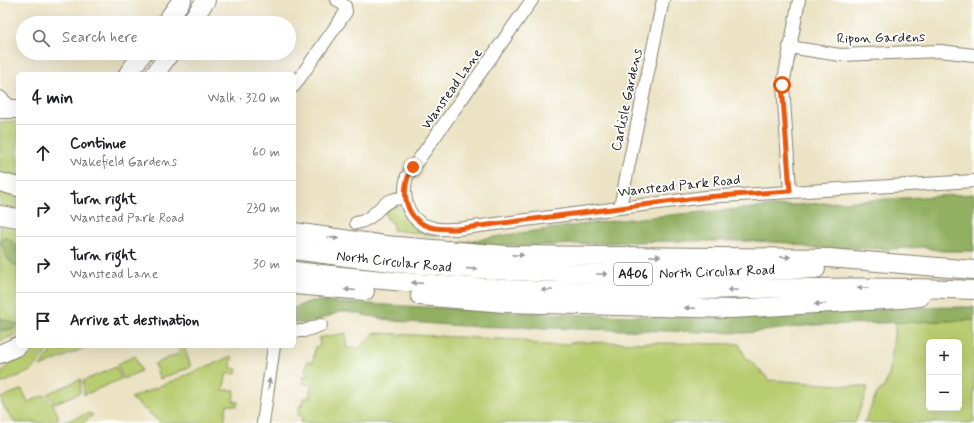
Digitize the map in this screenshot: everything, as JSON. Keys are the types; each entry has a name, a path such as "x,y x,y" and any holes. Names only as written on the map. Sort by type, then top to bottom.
{"highway":[{"path":"195,16 206,0"},
{"path":"170,16 180,3"},
{"path":"129,72 138,60"},
{"path":"156,72 165,60"},
{"path":"0,182 16,186"},
{"path":"0,215 16,218"},
{"name":"A406","path":"296,232 385,245 506,255 829,258 974,270"},
{"name":"North Circular Road","path":"296,250 370,261 566,274 673,274 836,269 974,270"},
{"name":"North Circular Road","path":"296,271 430,284 557,290 902,287 972,289"},
{"name":"A406","path":"296,285 505,303 732,309 901,299 972,289"},
{"path":"0,354 16,347"}],"street":[{"path":"296,83 346,12 345,6 336,0"},
{"name":"Wanstead Lane","path":"404,198 405,185 410,172 445,125 532,0"},
{"name":"Carlisle Gardens","path":"620,207 663,0"},
{"path":"790,191 782,85 799,0"},
{"name":"Ripon Gardens","path":"789,47 840,55 940,51 974,55"},
{"name":"Wanstead Park Road","path":"404,198 408,209 414,217 434,228 457,229 705,197 974,181"},
{"path":"356,223 367,221 388,200 404,198"},
{"path":"296,331 304,331 321,325"},
{"path":"263,423 274,348"}],"green space":[{"path":"16,121 16,335 0,341 0,122"},
{"path":"974,194 974,251 941,251 923,247 894,249 810,248 790,243 754,241 662,241 524,246 458,243 586,224 650,217 780,206"},
{"path":"394,204 399,206 416,230 440,236 393,230 393,223 387,219 385,213 386,208"},
{"path":"4,238 8,238 16,245 16,266 8,260 1,242"},
{"path":"311,301 594,315 688,316 902,308 974,307 974,320 813,325 746,333 462,326 394,321 349,312 340,312 308,324 296,323 296,307"},
{"path":"0,318 16,324 15,328 0,331"},
{"path":"974,320 974,423 864,423 877,393 884,387 889,375 896,322"},
{"path":"346,333 346,348 359,348 374,333 521,340 535,344 548,345 562,345 576,342 739,344 745,356 770,380 868,387 855,423 301,423 302,416 298,415 300,405 302,405 303,398 309,398 311,385 302,383 304,376 310,376 310,373 305,372 307,361 313,362 315,347 320,346 319,338"},
{"path":"41,348 49,348 33,370 0,384 1,376 5,369 10,363"},
{"path":"62,348 63,351 70,348 84,348 40,367 52,350"},
{"path":"178,348 185,348 191,367 160,379 154,364 180,353"},
{"path":"135,356 141,371 123,379 117,364"},
{"path":"232,356 231,368 237,369 236,374 227,373 223,390 235,390 233,401 238,402 237,406 227,405 224,423 161,423 131,398"},
{"path":"116,367 121,379 84,395 83,381"},
{"path":"81,379 80,393 55,403 47,394"},
{"path":"22,389 28,402 44,395 53,404 59,418 46,423 15,423 2,404 1,398"},
{"path":"89,413 93,415 83,423 62,423"}],"route":[{"path":"413,167 407,176 404,198 408,209 414,217 423,224 434,228 457,229 705,197 790,191 782,85"}]}
